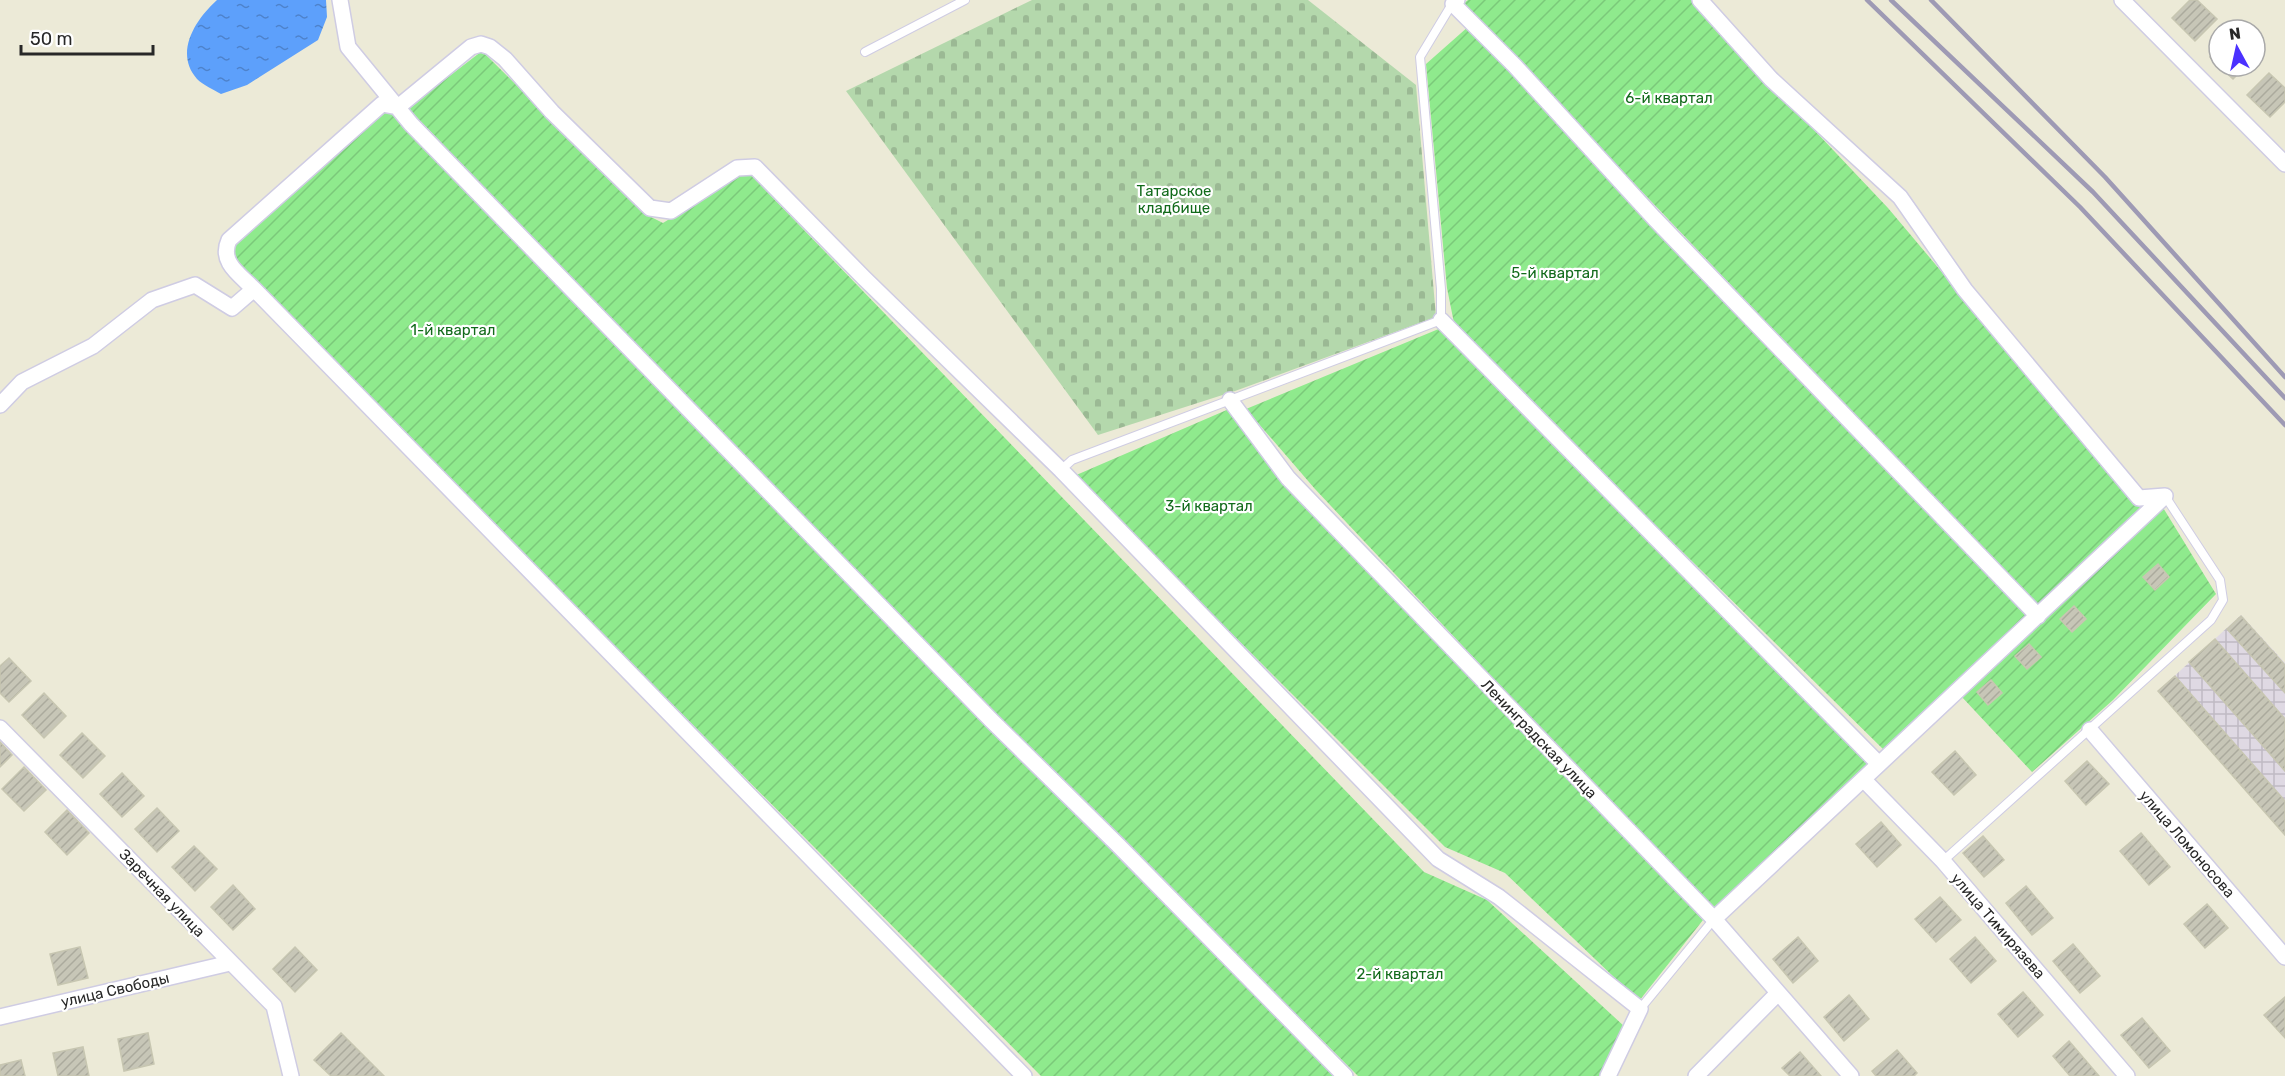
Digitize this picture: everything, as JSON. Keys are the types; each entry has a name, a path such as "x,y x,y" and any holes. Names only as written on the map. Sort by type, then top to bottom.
{"street":[{"path":"340,0 348,47 411,124 992,722 1118,845 1345,1076"},
{"path":"1700,0 1771,79 1900,197 1965,290 2139,498 2165,496"},
{"path":"2122,0 2285,164"},
{"path":"1453,1 1654,218 2038,616"},
{"path":"398,107 471,46 481,44 490,47 505,59 552,112 650,208 671,210 737,168 755,166 864,278 1061,470 1438,859 1500,897 1640,1009 1608,1076"},
{"path":"398,107 382,104 229,240 224,250 226,260 1024,1076"},
{"path":"0,405 22,382 93,346 152,300 195,285 232,308 254,289"},
{"path":"1441,320 1879,764"},
{"name":"Ленинградская улица","path":"1230,400 1288,478 1714,919 1851,1076"},
{"path":"1714,919 2165,496"},
{"name":"Заречная улица","path":"0,728 274,1006 291,1076"},
{"name":"улица Ломоносова","path":"2090,730 2285,957"},
{"name":"улица Тимирязева","path":"1864,780 1942,861 2127,1076"},
{"name":"улица Свободы","path":"0,1017 230,963"},
{"path":"1696,1076 1778,993"}],"lane":[{"path":"865,52 965,0"},
{"path":"1061,470 1072,460 1441,320 1441,289 1420,57 1453,1"},
{"path":"1942,861 2211,620 2223,600 2220,580 2165,496"},
{"path":"1640,1009 1714,919"}],"shaded area":[{"path":"2241,615 2285,663 2285,835 2158,691"}],"green space":[{"name":"Татарское кладбище","path":"1032,0 1308,0 1416,85 1436,317 1235,391 1098,435 846,91"},
{"name":"6-й квартал","path":"1468,0 1691,0 1888,208 2141,509 2038,607 1463,4"},
{"name":"5-й квартал","path":"1469,26 2029,612 1886,752 1455,328 1447,288 1426,64"},
{"name":"2-й квартал","path":"482,51 649,216 663,223 747,171 1424,872 1487,900 1625,1027 1602,1076 1358,1076 852,570 408,108"},
{"name":"1-й квартал","path":"387,108 845,578 1341,1076 1041,1076 224,252"},
{"path":"1441,328 1870,764 1713,912 1315,489 1246,409"},
{"name":"3-й квартал","path":"1229,409 1285,483 1703,920 1639,1001 1505,873 1445,847 1074,476"},
{"path":"2162,506 2216,594 2113,700 2032,772 1961,696"}],"water":[{"path":"217,0 326,0 327,17 318,40 247,85 221,94 197,79 190,69 187,58 187,48 195,27"}],"building":[{"path":"2190,0 2197,0 2216,18 2207,18 2207,29 2195,41 2172,18"},
{"path":"2269,73 2285,88 2285,102 2270,117 2247,95 2264,78 2267,78"},
{"path":"2158,564 2169,577 2155,590 2143,577"},
{"path":"2074,606 2086,619 2072,632 2060,619"},
{"path":"2241,616 2285,665 2285,693 2227,629"},
{"path":"2215,639 2285,719 2285,771 2189,662"},
{"path":"2029,644 2041,657 2027,669 2015,656"},
{"path":"9,658 31,681 9,702 0,693 0,666"},
{"path":"2175,676 2285,801 2285,835 2158,691"},
{"path":"1991,680 2002,693 1988,705 1977,692"},
{"path":"44,693 66,716 44,738 22,715"},
{"path":"82,733 105,756 83,778 60,755"},
{"path":"0,742 12,755 0,767"},
{"path":"1955,751 1976,775 1954,795 1932,772"},
{"path":"2087,761 2109,784 2086,805 2065,781"},
{"path":"24,767 46,790 24,811 2,789"},
{"path":"122,773 144,796 122,817 100,794"},
{"path":"157,808 179,831 157,852 135,829"},
{"path":"67,810 89,833 67,855 45,832"},
{"path":"1881,822 1901,845 1877,867 1856,844"},
{"path":"2141,833 2170,867 2149,885 2120,851"},
{"path":"1983,836 2004,860 1984,877 1963,853"},
{"path":"194,846 217,869 195,891 172,867"},
{"path":"233,885 255,909 233,930 211,907"},
{"path":"2026,886 2053,918 2032,935 2006,903"},
{"path":"1940,897 1961,920 1936,942 1915,919"},
{"path":"2207,904 2228,928 2205,948 2184,924"},
{"path":"1798,937 1818,961 1793,983 1773,959"},
{"path":"1975,937 1996,961 1971,983 1950,959"},
{"path":"2073,944 2100,976 2080,993 2053,961"},
{"path":"80,947 88,978 58,985 50,954"},
{"path":"295,947 317,970 295,992 273,969"},
{"path":"2023,992 2043,1015 2018,1037 1998,1014"},
{"path":"1849,995 1869,1019 1844,1041 1824,1017"},
{"path":"2285,997 2285,1038 2264,1015"},
{"path":"2142,1018 2170,1051 2149,1068 2121,1035"},
{"path":"148,1033 154,1064 124,1071 118,1039"},
{"path":"341,1033 384,1076 331,1076 314,1060"},
{"path":"2069,1041 2099,1076 2070,1076 2053,1056"},
{"path":"83,1047 89,1076 58,1076 53,1053"},
{"path":"1897,1050 1917,1073 1914,1076 1876,1076 1872,1071"},
{"path":"1800,1052 1821,1076 1790,1076 1782,1068"},
{"path":"21,1060 25,1076 0,1076 0,1065"}],"railway":[{"path":"1867,0 2080,207 2285,425"},
{"path":"1891,0 2093,192 2285,398"},
{"path":"1931,0 2105,177 2285,377"}]}
